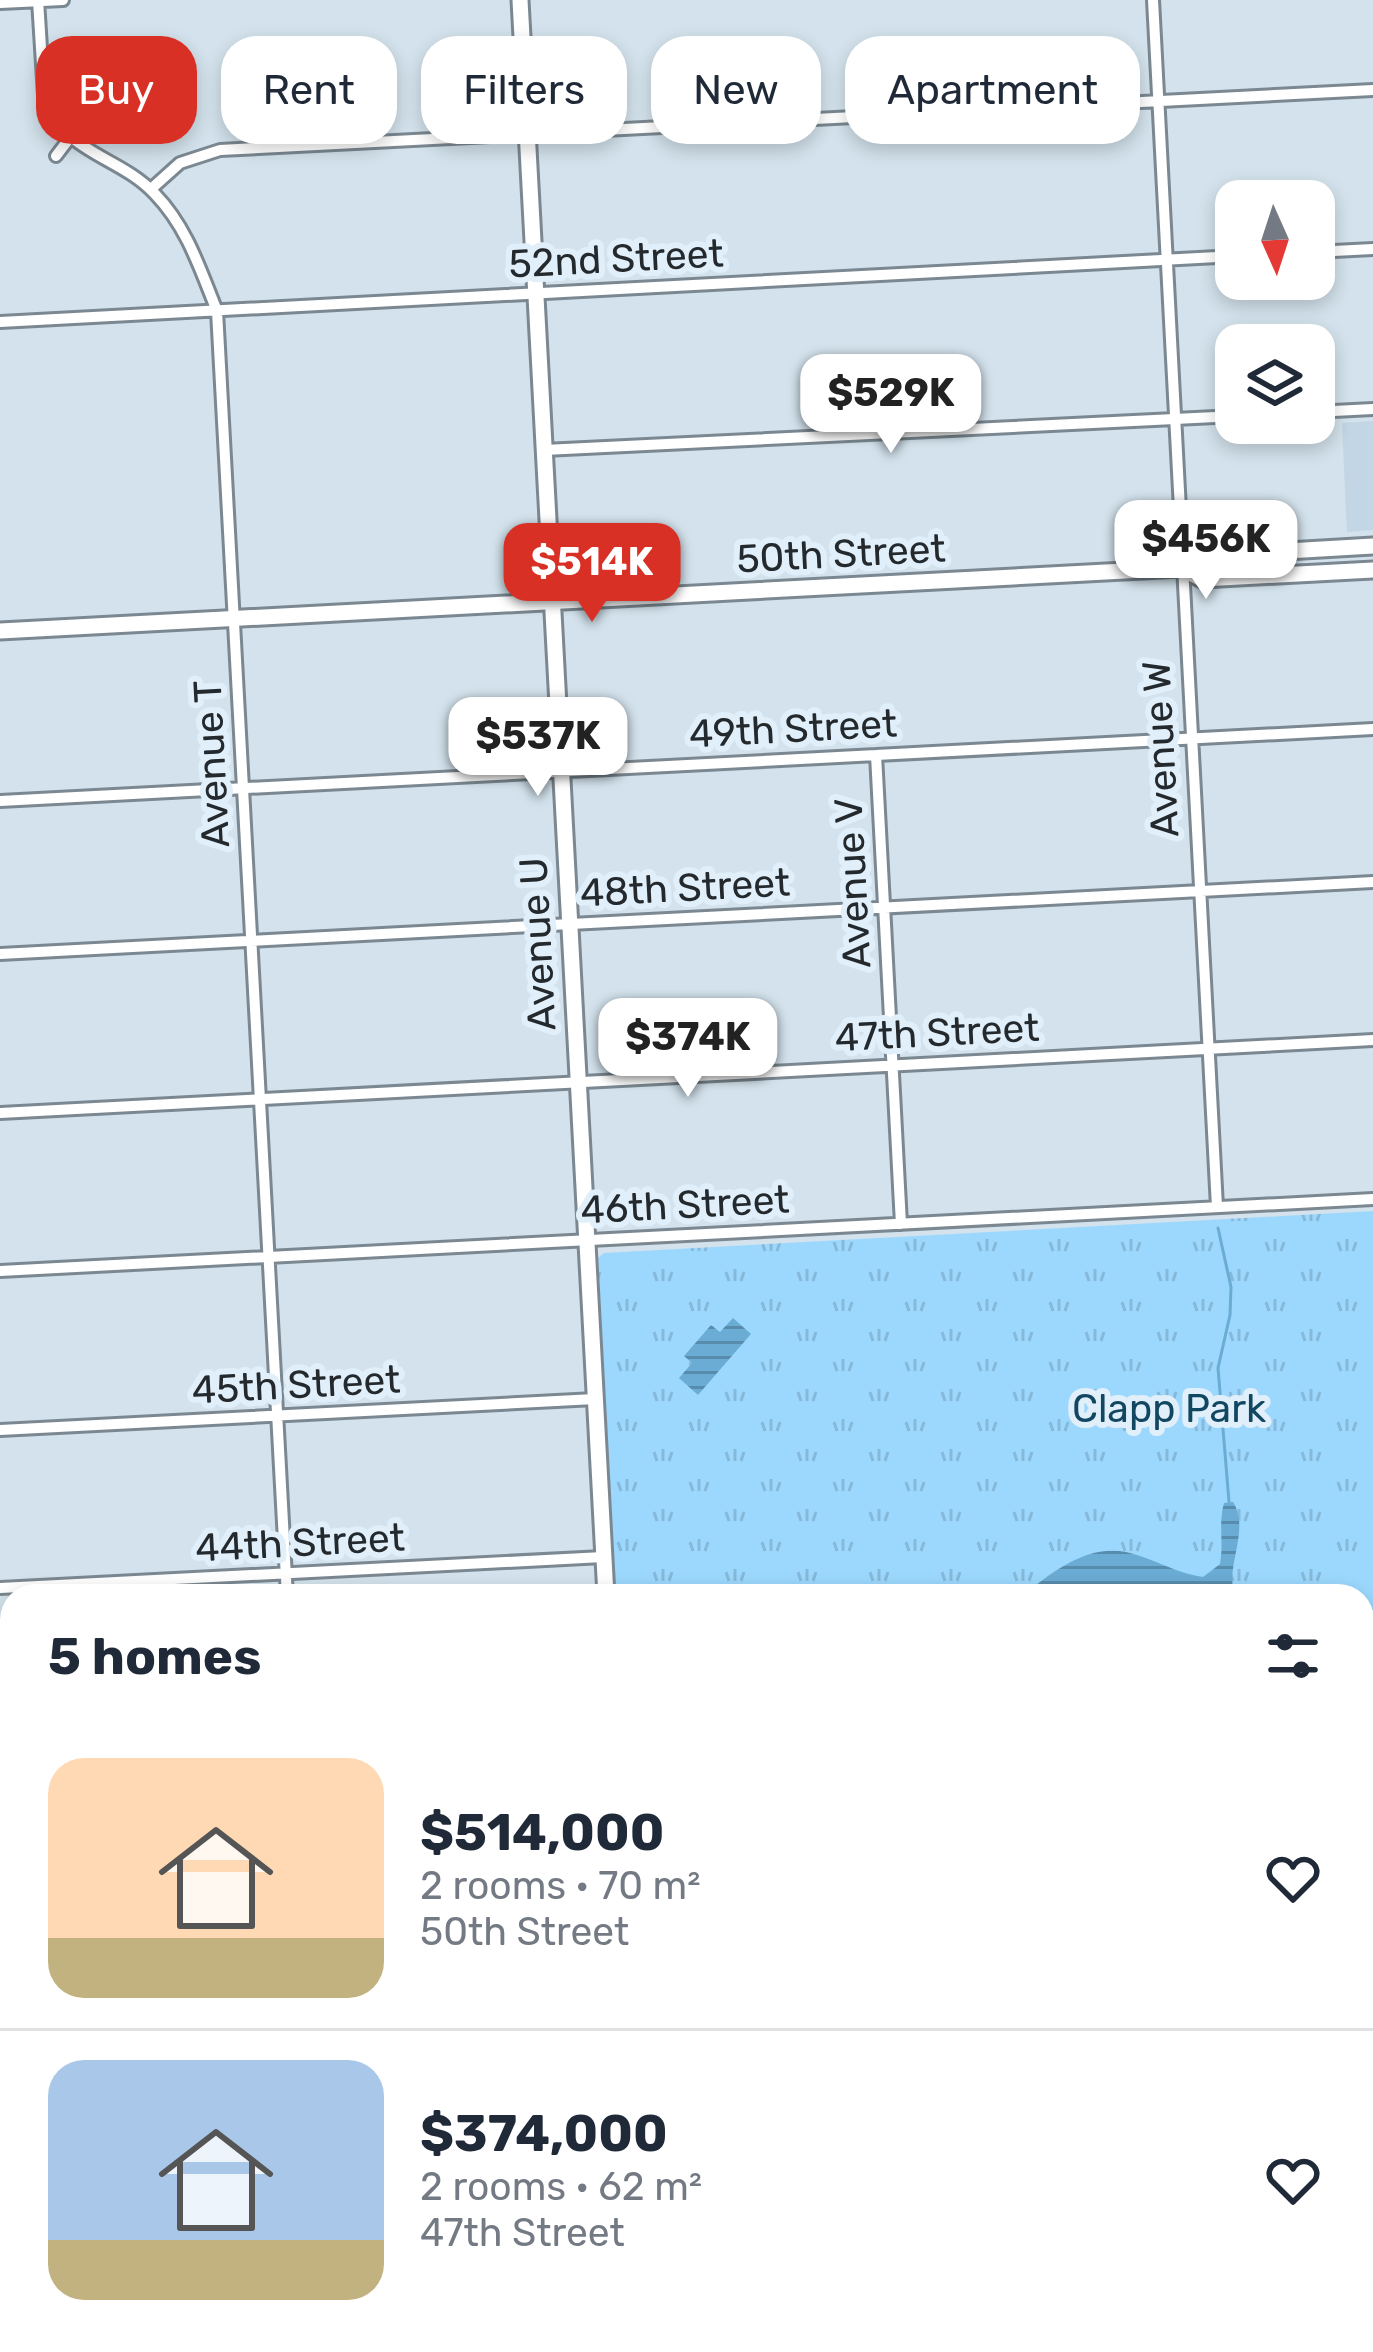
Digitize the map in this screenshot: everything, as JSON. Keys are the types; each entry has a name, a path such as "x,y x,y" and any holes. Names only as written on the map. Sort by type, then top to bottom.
{"street":[{"path":"0,3 62,0"},
{"name":"Avenue U","path":"520,0 522,36"},
{"name":"Avenue W","path":"1153,0 1217,1207"},
{"path":"38,1 40,36"},
{"path":"627,129 1373,90"},
{"path":"151,189 180,163 220,150 421,140"},
{"path":"56,156 65,144"},
{"name":"Avenue T","path":"77,144 151,189 187,237 217,310 286,1584"},
{"name":"Avenue U","path":"529,144 605,1584"},
{"path":"1335,251 1373,249"},
{"name":"52nd Street","path":"0,322 1215,257"},
{"path":"1335,411 1373,409"},
{"path":"544,450 1215,417"},
{"name":"50th Street","path":"0,631 1181,568 1202,556 1373,546"},
{"name":"50th Street","path":"1181,568 1202,579 1373,570"},
{"name":"49th Street","path":"0,801 1373,729"},
{"name":"Avenue V","path":"875,755 901,1224"},
{"name":"48th Street","path":"0,955 1373,882"},
{"name":"47th Street","path":"0,1113 1373,1040"},
{"name":"46th Street","path":"0,1271 1373,1199"},
{"name":"45th Street","path":"0,1430 595,1399"},
{"name":"44th Street","path":"82,1584 604,1557"}],"shaded area":[{"path":"1373,421 1373,530 1347,532 1342,423"},
{"path":"733,1318 751,1334 698,1395 679,1378 692,1363 684,1356 711,1325 720,1332"},
{"path":"1233,1502 1238,1513 1232,1584 1039,1584 1076,1559 1107,1551 1123,1551 1203,1577 1220,1564 1224,1503"}],"green space":[{"name":"Clapp Park","path":"1373,1211 1373,1584 615,1584 598,1258 604,1253"}],"waterway":[{"path":"1218,1228 1231,1287 1218,1368 1229,1502"}]}
